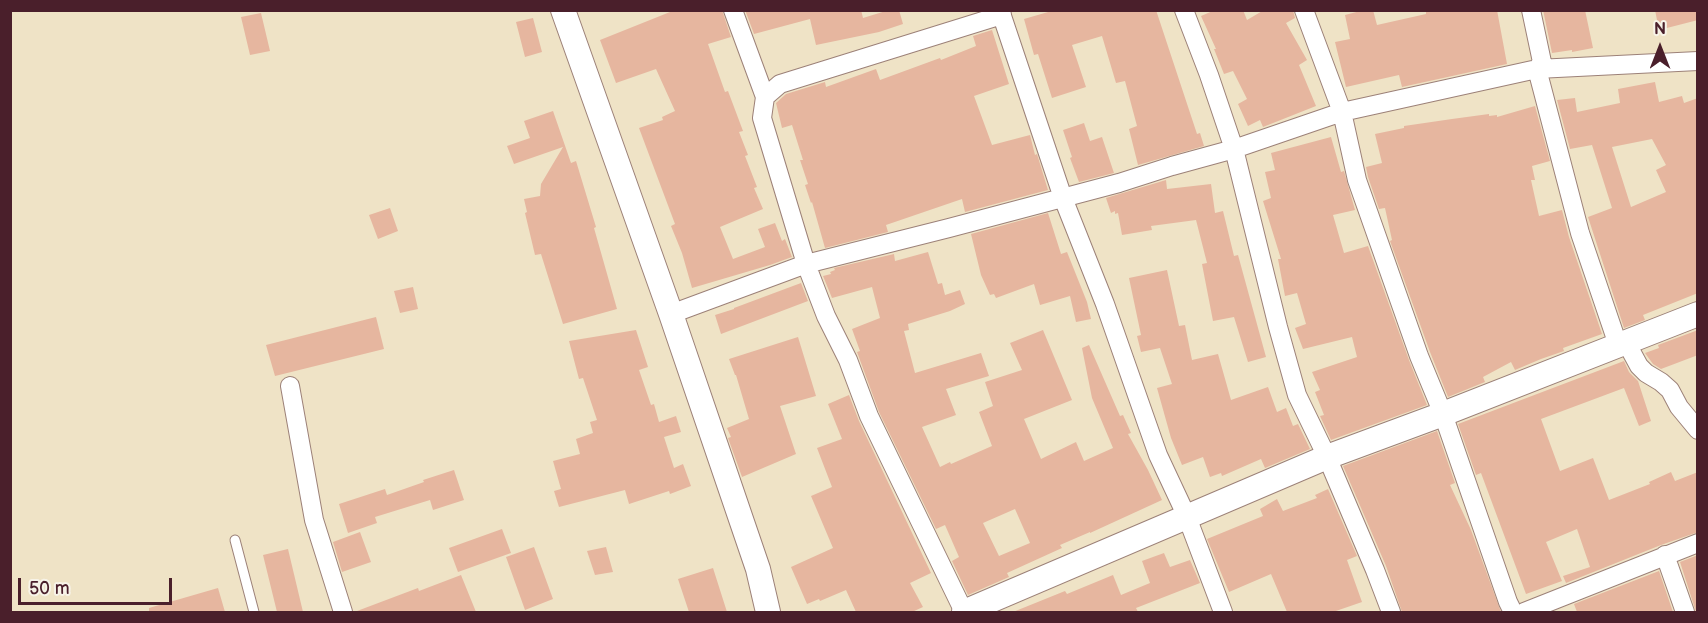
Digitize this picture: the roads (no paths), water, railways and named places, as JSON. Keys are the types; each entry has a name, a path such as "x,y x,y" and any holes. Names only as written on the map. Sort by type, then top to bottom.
{"street":[{"path":"563,10 671,314 758,569 768,612"},
{"path":"734,10 765,97 762,118 806,264 826,316 848,360 868,416 964,612 1327,457 1698,314"},
{"path":"1184,10 1234,149 1297,395 1327,457 1391,612"},
{"path":"1304,10 1342,112 1358,180 1419,356 1443,414 1513,612"},
{"path":"1531,10 1542,62 1537,69"},
{"path":"765,97 780,84 1001,13 1063,198 1105,304 1158,455 1187,517 1223,612"},
{"path":"671,314 806,264 1119,183 1172,165 1234,149 1342,112 1537,69 1698,61"},
{"path":"1537,69 1580,233 1622,344 1646,373 1670,390 1679,407 1698,430"},
{"path":"290,386 314,520 343,612"},
{"path":"1524,612 1698,543"},
{"path":"1665,555 1685,612"}],"lane":[{"path":"235,540 254,612"}]}
